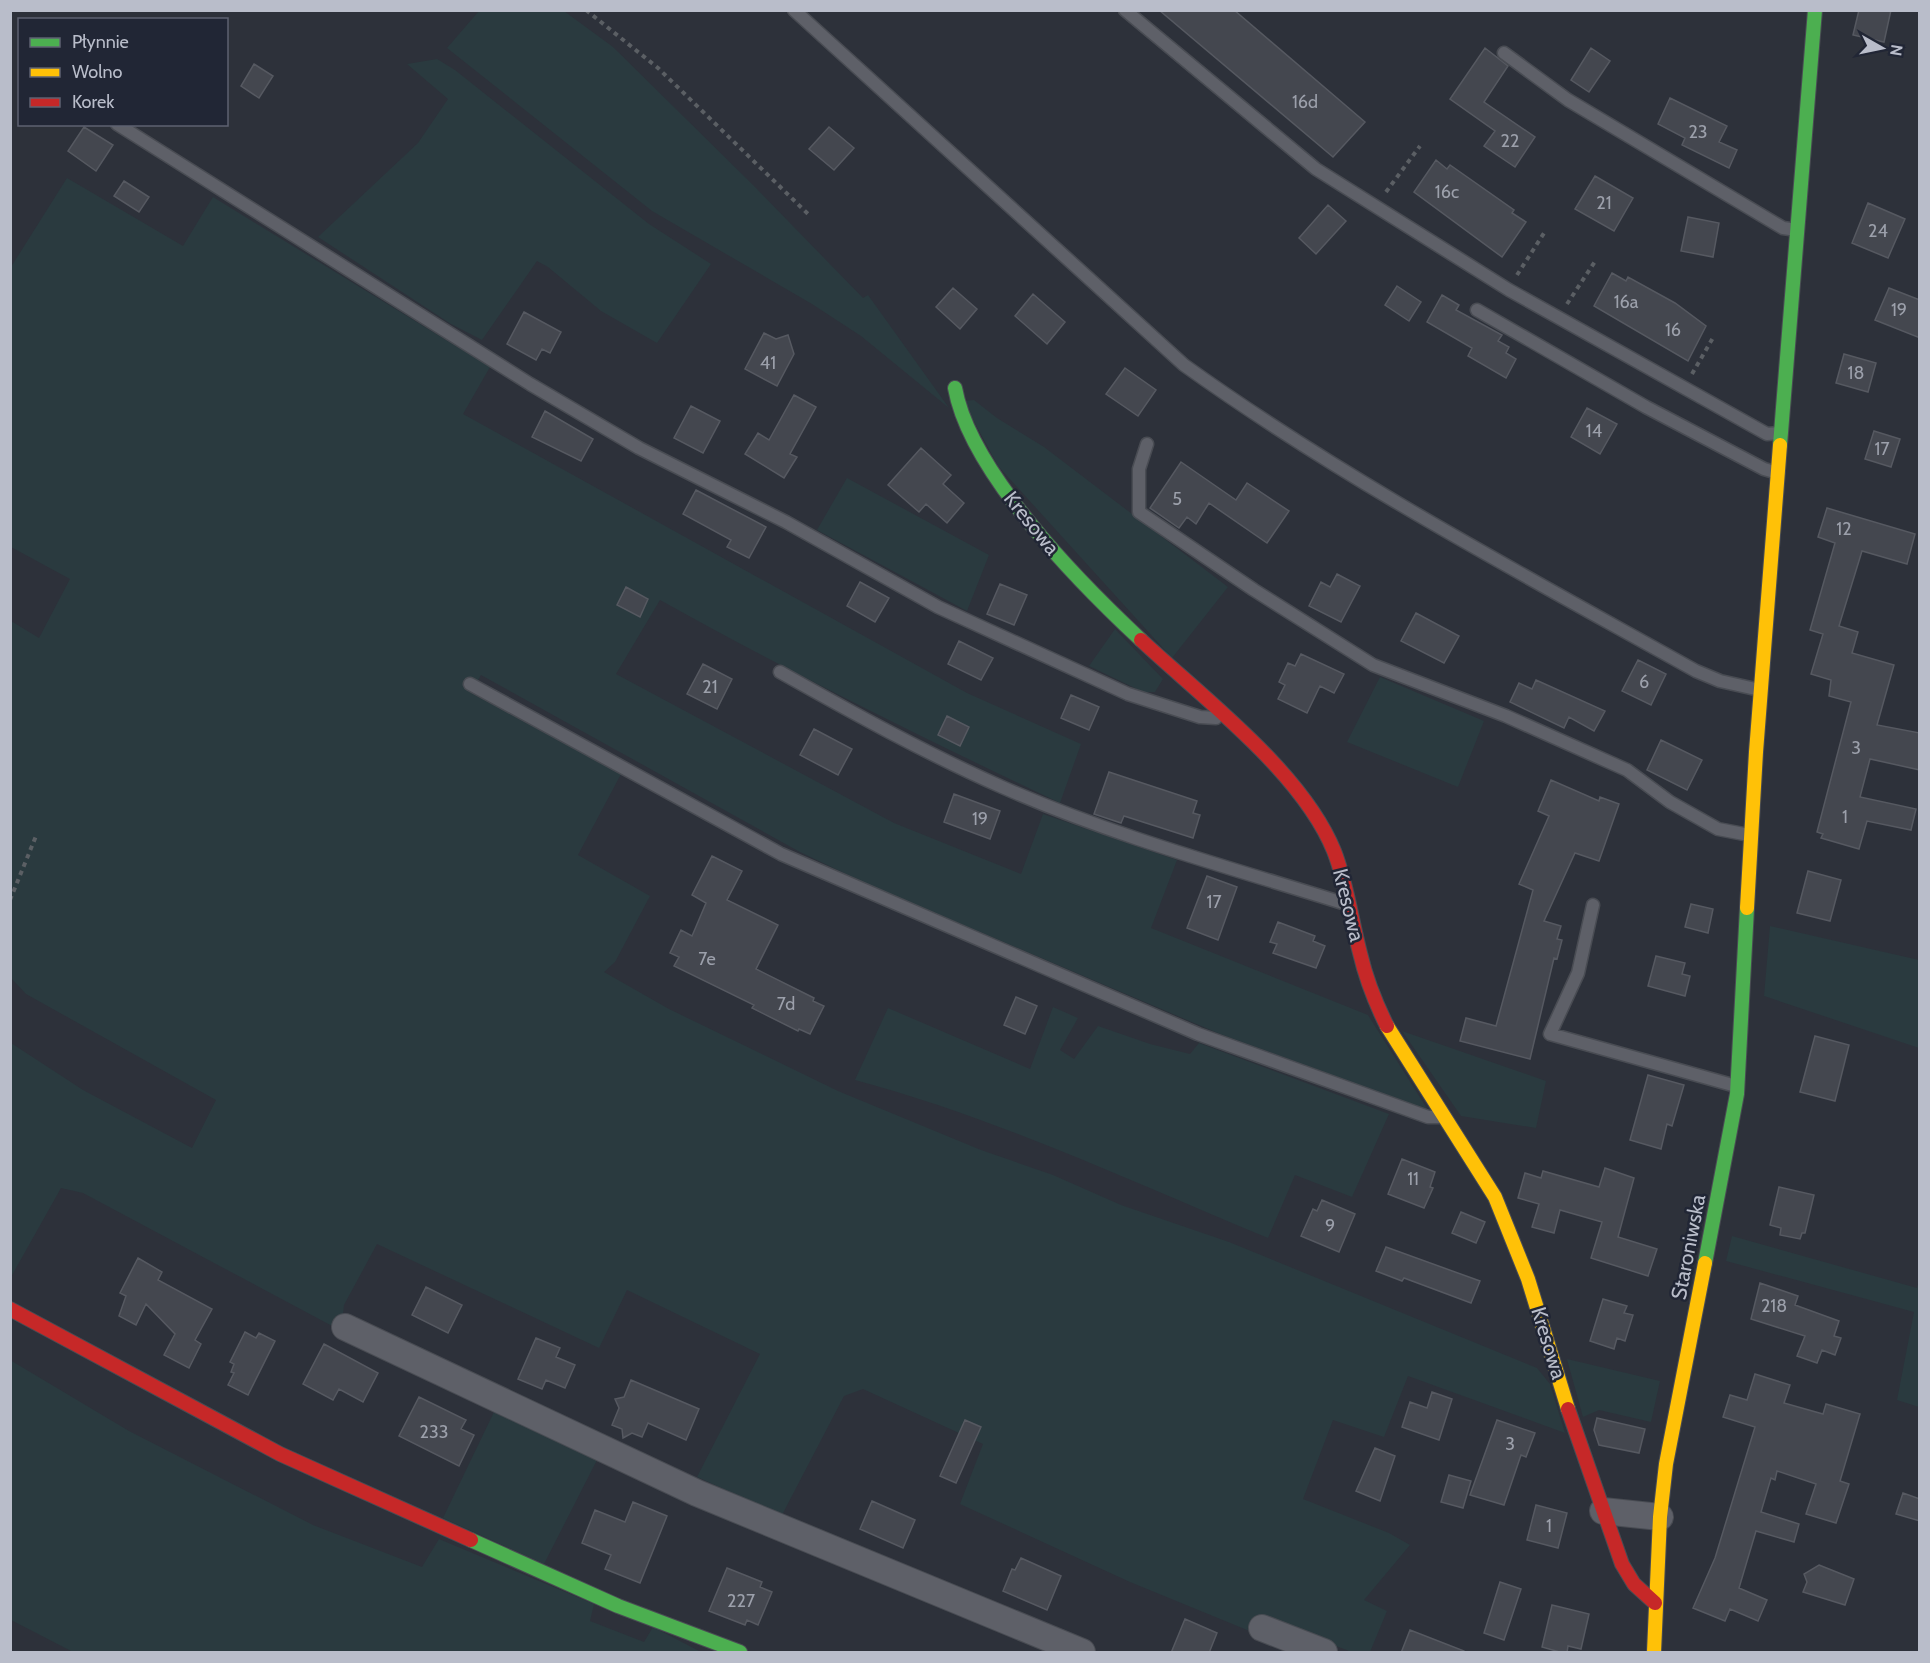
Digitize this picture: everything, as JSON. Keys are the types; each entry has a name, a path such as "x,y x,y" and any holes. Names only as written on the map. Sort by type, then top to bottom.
{"street":[{"name":"Staroniwska","path":"1654,1653 1660,1517 1668,1455 1738,1087 1761,690 1815,10"},
{"name":"Kresowa","path":"955,388 957,410 969,437 1048,544 1152,651 1270,759 1312,809 1335,854 1374,1000 1396,1040 1448,1118 1495,1197 1525,1267 1572,1422 1622,1564 1634,1584 1655,1604"},
{"path":"10,1309 280,1454 618,1606 740,1653"},
{"path":"345,1327 697,1493 1082,1653"},
{"path":"1603,1511 1660,1517"},
{"path":"1262,1628 1324,1653"}],"lane":[{"path":"794,10 1184,365 1247,410 1391,500 1696,672 1720,681 1761,690"},
{"path":"1125,10 1316,169 1509,290 1767,434 1782,433"},
{"path":"1504,53 1568,100 1783,228 1798,231"},
{"path":"120,126 530,384 639,448 786,522 938,607 1128,694 1200,717 1225,718"},
{"path":"1477,310 1646,407 1764,469 1779,473"},
{"path":"1148,444 1139,469 1139,512 1254,590 1373,665 1506,716 1627,770 1670,802 1718,829 1751,842"},
{"path":"780,672 888,734 1003,788 1113,831 1350,906"},
{"path":"470,684 781,854 1198,1034 1428,1117 1448,1118"},
{"path":"1593,905 1578,973 1550,1034 1738,1087"}],"path":[{"path":"586,10 658,68 808,214"},
{"path":"1390,198 1385,195 1420,146"},
{"path":"1514,280 1546,230"},
{"path":"1564,309 1596,260"},
{"path":"10,900 36,836"}],"shaded area":[{"path":"479,11 564,11 613,47 753,185 863,298 868,295 949,408 861,336 812,304 652,211 447,48"},
{"path":"437,59 455,70 649,224 711,264 657,343 601,311 548,267 537,261 482,340 451,324 318,237 418,143 448,99 407,64"},
{"path":"67,178 183,246 213,197 490,367 463,414 967,693 1081,744 1060,803 858,705 660,600 616,674 894,823 1021,874 1043,814 1177,860 1151,928 1368,1015 1428,1110 1220,1034 867,884 800,852 481,675 471,693 621,774 578,855 650,896 615,962 604,972 669,1009 838,1091 981,1150 1053,1175 1121,1205 1229,1242 1537,1368 1550,1384 1565,1433 1408,1376 1384,1437 1333,1420 1303,1499 1389,1533 1410,1545 1364,1600 1387,1611 1370,1652 1352,1652 1261,1618 1252,1632 1130,1582 960,1504 983,1444 863,1389 844,1396 782,1515 697,1477 760,1354 627,1290 599,1348 377,1244 344,1305 343,1314 334,1327 83,1193 61,1188 11,1277 11,1043 83,1090 192,1148 216,1100 26,994 11,978 11,621 39,638 70,579 11,547 11,267"},
{"path":"974,400 997,418 1044,447 1228,587 1172,658 998,466 963,401"},
{"path":"847,478 989,555 967,611 817,530"},
{"path":"1115,629 1163,679 1155,692 1143,692 1089,666"},
{"path":"1380,677 1484,721 1458,787 1347,742"},
{"path":"1770,926 1919,960 1919,1048 1764,996"},
{"path":"1053,1007 1078,1018 1060,1050 1074,1059 1098,1026 1150,1044 1190,1054 1199,1043 1389,1114 1352,1197 1295,1175 1268,1238 1012,1132 908,1095 855,1080 888,1008 1030,1069"},
{"path":"1402,1031 1546,1081 1536,1128 1461,1116"},
{"path":"1732,1236 1917,1288 1919,1281 1919,1407 1897,1400 1914,1312 1726,1261"},
{"path":"1567,1359 1660,1381 1651,1422 1599,1410 1583,1417"},
{"path":"10,1360 129,1431 313,1525 422,1567 439,1539 594,1604 590,1621 644,1642 653,1627 701,1652 73,1652 11,1620"},
{"path":"494,1412 598,1458 544,1564 443,1518"}],"building":[{"path":"1159,10 1234,10 1365,122 1333,157"},
{"path":"1859,10 1891,10 1884,42 1853,35"},
{"path":"1485,48 1508,66 1484,102 1535,137 1515,167 1484,146 1495,131 1450,99"},
{"path":"1591,48 1610,61 1589,92 1571,80"},
{"path":"254,64 273,76 259,98 241,86"},
{"path":"1670,98 1727,126 1719,142 1737,150 1729,168 1682,145 1685,138 1658,124"},
{"path":"84,127 113,145 96,171 68,151"},
{"path":"829,127 854,148 834,170 809,149"},
{"path":"1436,160 1447,169 1450,165 1514,210 1512,213 1526,222 1502,257 1414,192"},
{"path":"1595,176 1633,198 1614,231 1575,209"},
{"path":"124,181 149,197 139,212 114,196"},
{"path":"1868,203 1905,219 1888,258 1852,243"},
{"path":"1328,205 1346,221 1316,254 1299,238"},
{"path":"1688,217 1719,223 1713,257 1681,251"},
{"path":"1612,273 1626,281 1628,277 1675,303 1706,326 1688,361 1594,306"},
{"path":"1397,286 1421,302 1409,321 1385,305"},
{"path":"953,288 977,309 960,329 936,307"},
{"path":"1889,288 1920,300 1920,338 1875,320"},
{"path":"1033,294 1065,322 1047,344 1015,316"},
{"path":"1442,295 1459,305 1456,310 1502,335 1498,341 1509,347 1506,353 1516,359 1506,378 1468,356 1472,348 1427,322"},
{"path":"524,312 561,332 550,353 542,349 536,360 507,344"},
{"path":"764,333 776,339 788,335 794,354 777,386 745,369"},
{"path":"1844,354 1876,363 1868,392 1836,383"},
{"path":"1125,368 1156,390 1138,416 1106,394"},
{"path":"794,395 816,407 790,454 797,457 784,478 745,454 758,433 769,440"},
{"path":"691,406 720,421 703,453 674,438"},
{"path":"1587,408 1617,424 1600,454 1571,437"},
{"path":"545,411 593,439 581,461 532,437"},
{"path":"1874,431 1900,439 1891,467 1865,459"},
{"path":"921,448 951,475 943,484 964,503 947,523 926,504 919,512 888,485"},
{"path":"1181,462 1236,500 1247,483 1289,511 1267,543 1209,503 1196,524 1187,517 1179,528 1150,508"},
{"path":"696,490 766,527 749,558 727,547 731,540 683,514"},
{"path":"1827,508 1915,534 1907,564 1862,551 1839,626 1858,632 1852,653 1894,665 1877,725 1920,733 1920,770 1870,759 1860,797 1916,809 1911,830 1867,821 1859,849 1821,838 1823,834 1817,832 1851,702 1829,696 1831,680 1811,674 1823,634 1810,630 1835,543 1818,537"},
{"path":"1337,574 1360,586 1341,622 1309,606 1321,582 1330,587"},
{"path":"860,582 889,598 875,622 847,606"},
{"path":"1000,584 1027,595 1014,625 987,614"},
{"path":"626,587 648,599 640,617 617,605"},
{"path":"1416,613 1459,636 1444,663 1401,641"},
{"path":"959,641 993,658 981,680 948,664"},
{"path":"1301,654 1344,674 1334,693 1320,686 1307,713 1278,699 1285,685 1279,682 1288,663 1295,666"},
{"path":"1638,660 1666,674 1651,705 1622,691"},
{"path":"703,664 732,679 717,709 687,694"},
{"path":"1536,680 1605,711 1594,731 1569,717 1564,728 1510,702 1519,683 1532,689"},
{"path":"1071,695 1099,707 1089,730 1061,718"},
{"path":"947,716 969,727 960,746 938,735"},
{"path":"814,729 852,749 838,775 800,755"},
{"path":"1661,740 1702,760 1687,790 1647,770"},
{"path":"1109,772 1197,801 1193,813 1200,815 1193,838 1124,816 1121,823 1094,814"},
{"path":"1551,780 1599,801 1600,797 1619,804 1599,861 1575,853 1544,921 1561,926 1557,939 1562,940 1557,959 1554,958 1530,1059 1460,1041 1466,1018 1496,1026 1533,890 1519,884 1549,816 1538,811"},
{"path":"954,794 1000,811 990,839 944,822"},
{"path":"712,856 742,871 727,900 778,925 756,969 814,998 813,1001 824,1006 810,1034 799,1029 798,1031 752,1008 754,1005 674,966 679,957 670,953 681,930 692,936 706,903 692,895"},
{"path":"1808,871 1841,880 1830,921 1797,913"},
{"path":"1207,876 1237,887 1218,940 1187,928"},
{"path":"1691,904 1713,909 1708,933 1685,927"},
{"path":"1278,922 1315,936 1313,941 1325,946 1316,968 1273,953 1277,944 1270,942"},
{"path":"1656,956 1685,963 1682,974 1690,976 1685,996 1648,986"},
{"path":"1016,997 1037,1006 1025,1034 1004,1025"},
{"path":"1815,1036 1849,1045 1835,1101 1800,1092"},
{"path":"1648,1075 1684,1085 1672,1126 1667,1124 1661,1149 1630,1140"},
{"path":"1402,1159 1435,1172 1430,1187 1433,1188 1424,1208 1388,1194"},
{"path":"1605,1168 1634,1178 1618,1237 1657,1249 1648,1276 1591,1258 1602,1222 1560,1210 1554,1233 1532,1227 1539,1204 1518,1198 1525,1173 1541,1178 1543,1171 1599,1187"},
{"path":"1779,1187 1814,1195 1805,1233 1802,1233 1800,1239 1780,1235 1781,1228 1770,1225"},
{"path":"1322,1200 1355,1214 1339,1252 1301,1236 1313,1209 1317,1211"},
{"path":"1461,1212 1485,1222 1476,1243 1452,1233"},
{"path":"1386,1247 1480,1281 1471,1303 1404,1278 1402,1281 1376,1271"},
{"path":"138,1258 162,1272 158,1280 212,1309 195,1340 201,1344 189,1368 164,1355 175,1334 146,1304 136,1325 119,1316 126,1296 120,1293"},
{"path":"1760,1283 1798,1296 1795,1305 1839,1321 1834,1336 1841,1338 1835,1355 1822,1350 1817,1363 1797,1356 1805,1336 1751,1319"},
{"path":"426,1287 462,1305 448,1333 412,1315"},
{"path":"1603,1299 1627,1306 1624,1313 1633,1315 1625,1341 1617,1338 1614,1349 1590,1341"},
{"path":"245,1332 256,1338 259,1333 275,1341 248,1395 228,1385 234,1373 231,1372 234,1364 230,1362"},
{"path":"536,1338 560,1348 556,1357 575,1365 565,1388 546,1380 542,1389 518,1379"},
{"path":"324,1344 378,1373 363,1402 339,1389 333,1400 303,1384"},
{"path":"1755,1374 1790,1385 1784,1403 1823,1414 1826,1404 1860,1414 1840,1481 1849,1484 1836,1523 1806,1514 1816,1484 1777,1471 1775,1480 1771,1478 1761,1512 1799,1524 1794,1542 1756,1531 1739,1588 1767,1600 1758,1621 1730,1609 1725,1621 1693,1608 1715,1558 1755,1427 1723,1417 1730,1395 1747,1400"},
{"path":"631,1380 699,1409 686,1440 648,1423 642,1437 632,1433 623,1438 622,1429 612,1425 619,1408 615,1399 624,1397"},
{"path":"1432,1392 1452,1399 1439,1440 1402,1427 1410,1402 1427,1408"},
{"path":"419,1397 466,1420 461,1429 474,1435 459,1466 399,1436"},
{"path":"1597,1418 1645,1429 1639,1453 1599,1445 1594,1430"},
{"path":"965,1420 981,1427 956,1483 940,1476"},
{"path":"1497,1420 1535,1433 1526,1457 1521,1455 1504,1505 1470,1495"},
{"path":"1375,1448 1395,1456 1380,1501 1356,1491"},
{"path":"1449,1475 1471,1481 1463,1508 1441,1502"},
{"path":"1903,1493 1920,1499 1920,1521 1896,1514"},
{"path":"872,1501 915,1520 903,1548 860,1529"},
{"path":"633,1502 667,1516 640,1583 605,1569 611,1555 582,1543 595,1510 625,1522"},
{"path":"1536,1505 1567,1513 1558,1548 1527,1540"},
{"path":"1021,1558 1061,1576 1047,1610 1003,1591 1012,1569 1015,1570"},
{"path":"1819,1565 1854,1579 1845,1605 1803,1592 1807,1582 1804,1574"},
{"path":"727,1568 762,1582 760,1587 772,1592 758,1625 747,1620 745,1625 709,1611"},
{"path":"1500,1582 1521,1589 1504,1640 1484,1633"},
{"path":"1552,1605 1589,1614 1581,1649 1568,1646 1567,1653 1563,1653 1542,1647"},
{"path":"1185,1619 1217,1633 1209,1653 1171,1653"},
{"path":"1410,1630 1464,1651 1464,1653 1401,1653"}],"traffic: fast":[{"path":"1780,445 1815,10"},
{"path":"955,388 965,421 982,455 1004,489 1059,557 1141,640"},
{"path":"1705,1263 1737,1094 1747,908"},
{"path":"471,1540 618,1606 740,1652"}],"traffic: slow":[{"path":"1747,908 1756,752 1780,445"},
{"path":"1387,1026 1495,1197 1528,1279 1568,1409"},
{"path":"1654,1652 1660,1517 1666,1464 1705,1263"}],"traffic: jam":[{"path":"1141,640 1249,738 1299,793 1319,822 1334,851 1346,889 1365,972 1387,1026"},
{"path":"10,1309 280,1454 471,1540"},
{"path":"1568,1409 1622,1564 1634,1584 1655,1603"}]}
